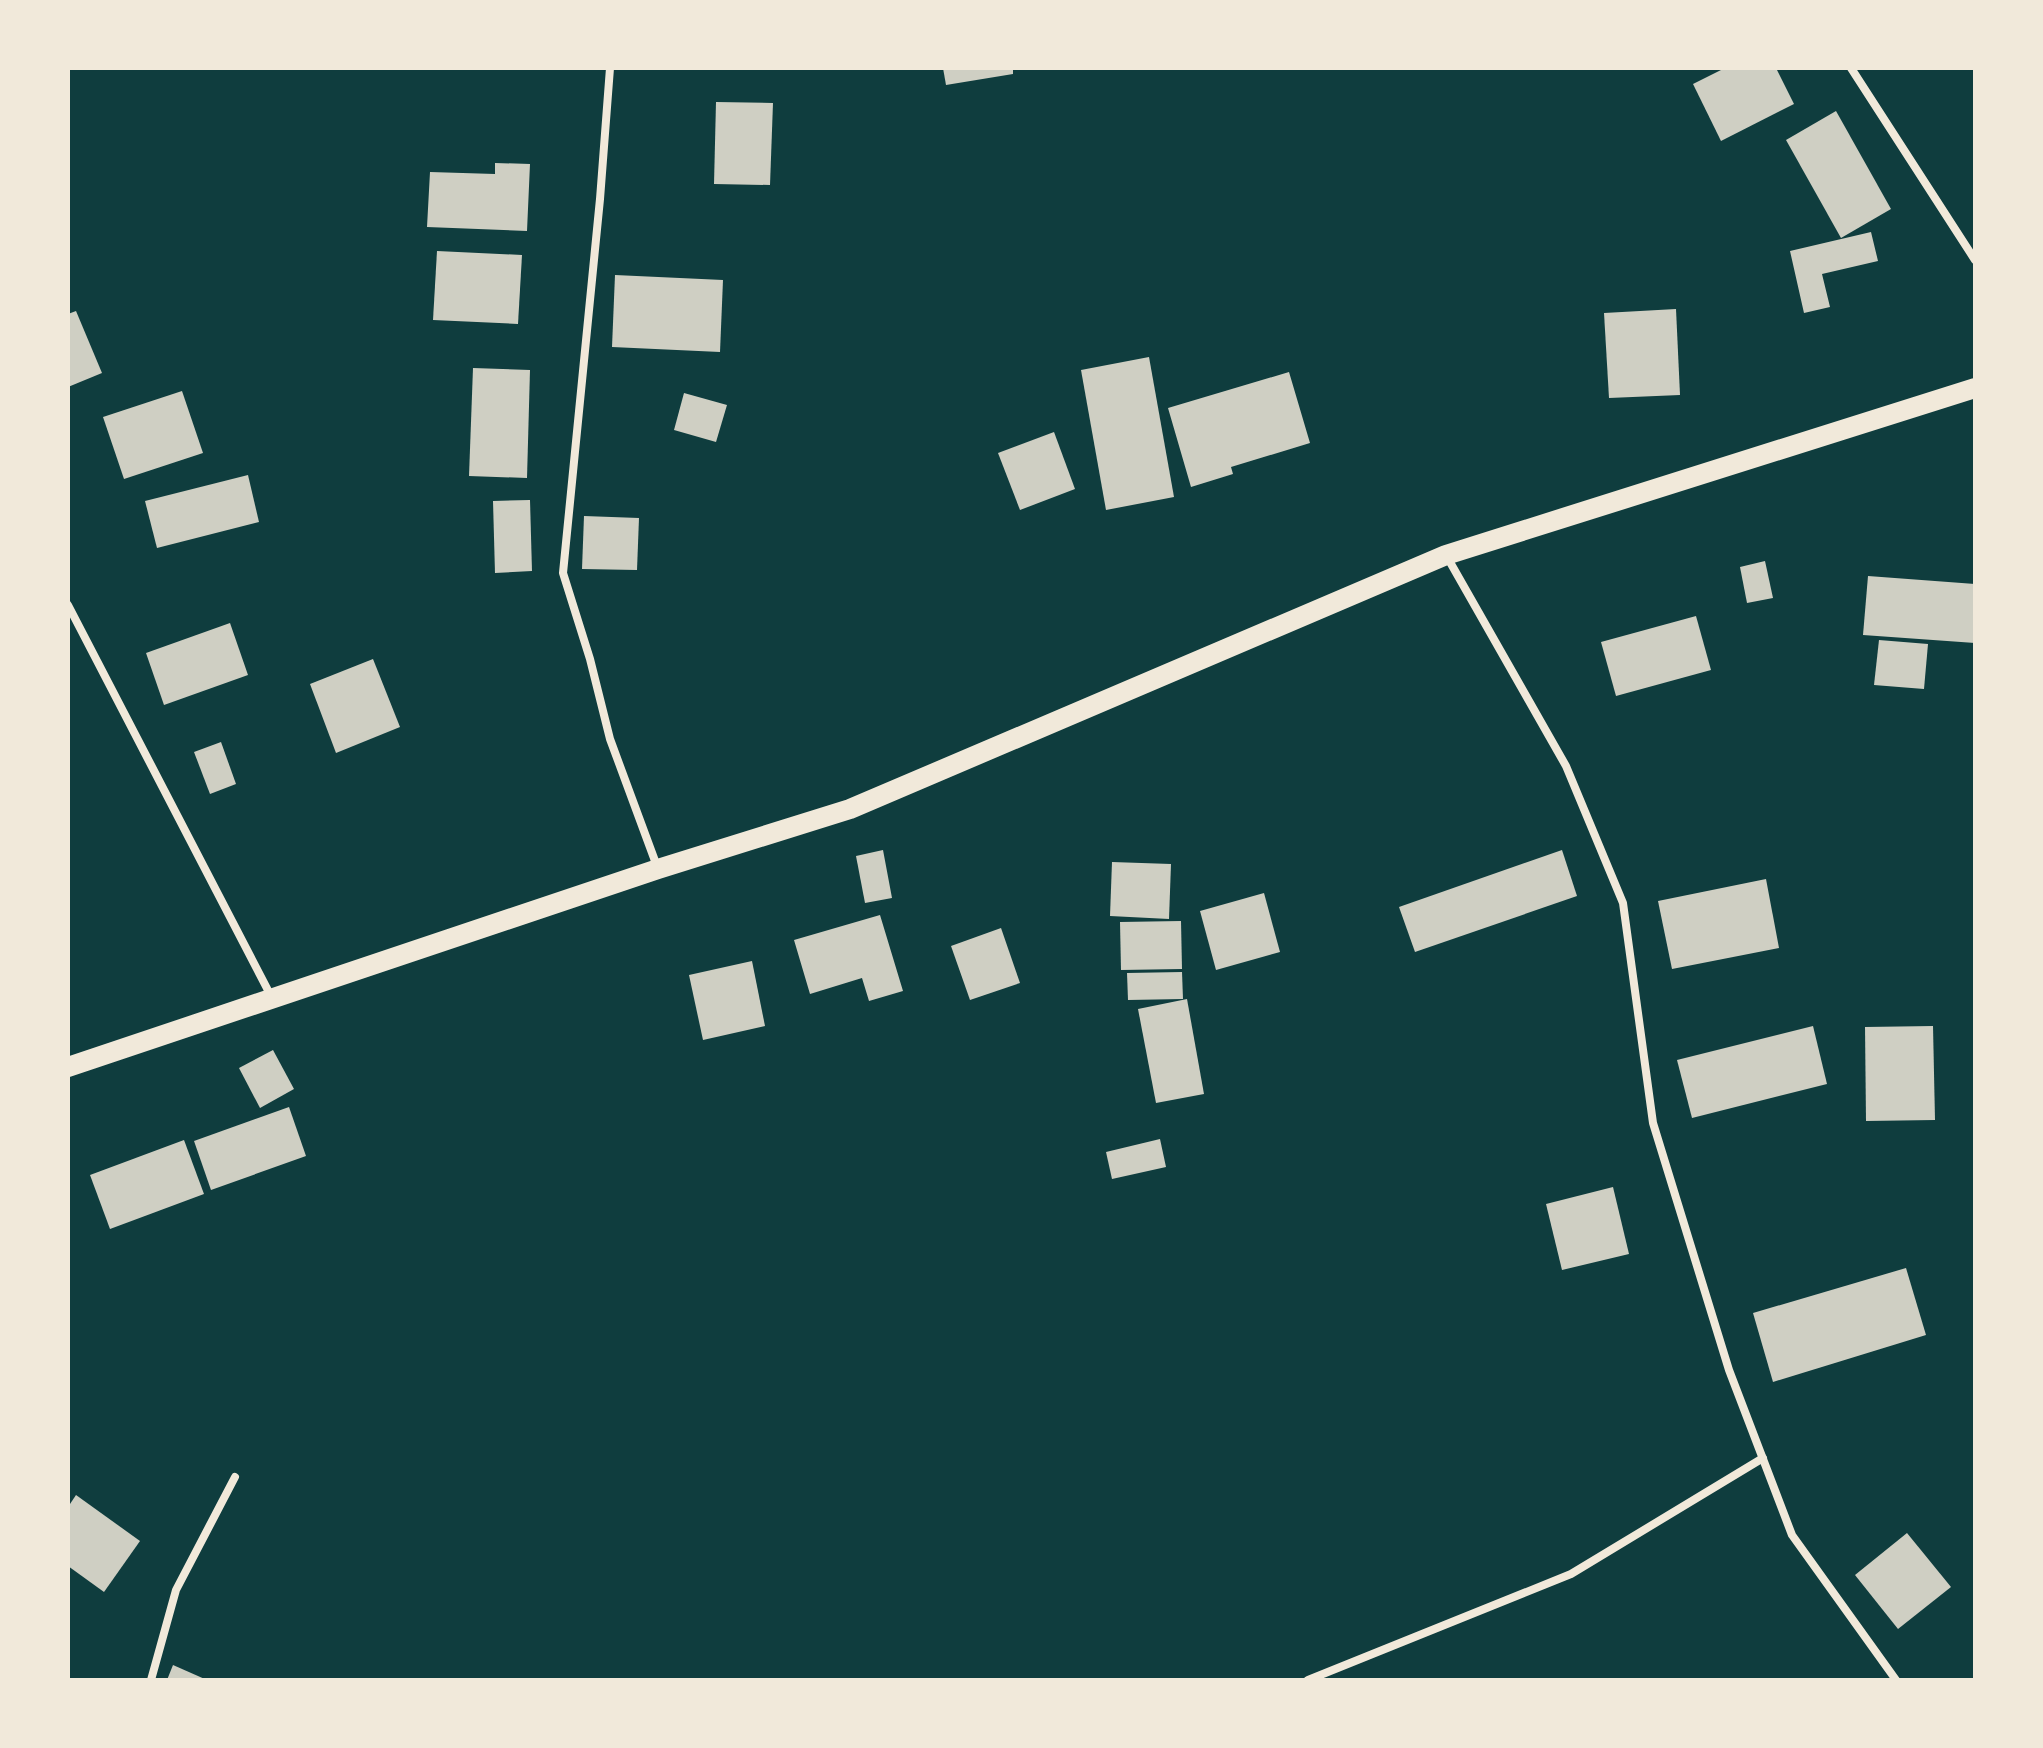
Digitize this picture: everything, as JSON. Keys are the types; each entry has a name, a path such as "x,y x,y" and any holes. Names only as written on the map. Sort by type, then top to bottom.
{"main road":[{"path":"68,1067 658,869 850,809 1446,555 1975,388"}],"street":[{"path":"610,68 563,573 590,659 610,739 658,869"},
{"path":"1851,68 1975,260"},
{"path":"1446,555 1566,766 1623,903 1653,1123 1729,1370 1792,1535 1896,1680"},
{"path":"68,605 272,999"},
{"path":"1308,1680 1571,1574 1763,1458"},
{"path":"151,1680 176,1590 235,1477"}],"building":[{"path":"943,68 1013,68 1013,74 946,85"},
{"path":"1725,68 1776,68 1794,104 1721,141 1693,84"},
{"path":"716,102 773,103 770,185 714,184"},
{"path":"1836,111 1891,209 1841,238 1786,140"},
{"path":"495,163 530,164 527,231 427,227 430,172 495,174"},
{"path":"1871,232 1878,261 1822,274 1830,307 1804,313 1790,251"},
{"path":"437,251 522,255 518,324 433,320"},
{"path":"615,275 723,280 720,352 612,347"},
{"path":"1676,309 1680,395 1609,398 1604,313"},
{"path":"76,311 102,373 68,387 68,314"},
{"path":"1149,357 1174,497 1106,510 1081,370"},
{"path":"473,368 530,370 527,478 469,476"},
{"path":"1289,372 1310,443 1231,467 1233,474 1191,487 1168,408"},
{"path":"182,391 203,453 124,479 103,417"},
{"path":"684,393 727,405 716,442 674,430"},
{"path":"1054,432 1075,489 1020,510 998,453"},
{"path":"248,475 259,522 157,548 145,501"},
{"path":"530,500 532,571 495,573 493,501"},
{"path":"584,516 639,518 637,570 582,569"},
{"path":"1765,561 1773,598 1747,603 1740,567"},
{"path":"1868,576 1975,584 1975,643 1863,635"},
{"path":"1696,616 1711,670 1616,696 1601,642"},
{"path":"230,623 248,675 164,705 146,653"},
{"path":"1879,640 1928,644 1924,689 1874,685"},
{"path":"373,659 400,727 336,753 310,684"},
{"path":"221,742 236,784 210,794 194,752"},
{"path":"883,850 892,898 865,903 856,856"},
{"path":"1562,850 1577,896 1415,952 1399,907"},
{"path":"1112,862 1171,864 1169,919 1110,916"},
{"path":"1766,879 1779,948 1672,969 1658,901"},
{"path":"1264,893 1280,952 1216,970 1200,911"},
{"path":"880,915 903,991 869,1001 862,978 810,994 794,940"},
{"path":"1181,921 1182,969 1121,970 1120,922"},
{"path":"1001,928 1020,983 970,1000 951,946"},
{"path":"752,961 765,1026 703,1040 689,975"},
{"path":"1182,972 1183,999 1128,1000 1127,973"},
{"path":"1187,999 1204,1094 1156,1103 1138,1009"},
{"path":"1813,1026 1827,1084 1692,1118 1677,1060"},
{"path":"1933,1026 1935,1120 1866,1121 1865,1027"},
{"path":"273,1050 294,1089 260,1108 239,1068"},
{"path":"289,1107 306,1156 211,1190 194,1141"},
{"path":"1160,1139 1166,1167 1112,1179 1106,1152"},
{"path":"184,1140 204,1194 110,1229 90,1175"},
{"path":"1613,1187 1629,1254 1562,1270 1546,1204"},
{"path":"1906,1268 1926,1335 1773,1382 1753,1313"},
{"path":"76,1495 140,1541 104,1592 68,1566 68,1507"},
{"path":"1907,1533 1951,1587 1898,1629 1855,1575"},
{"path":"173,1665 207,1680 167,1680"}]}
